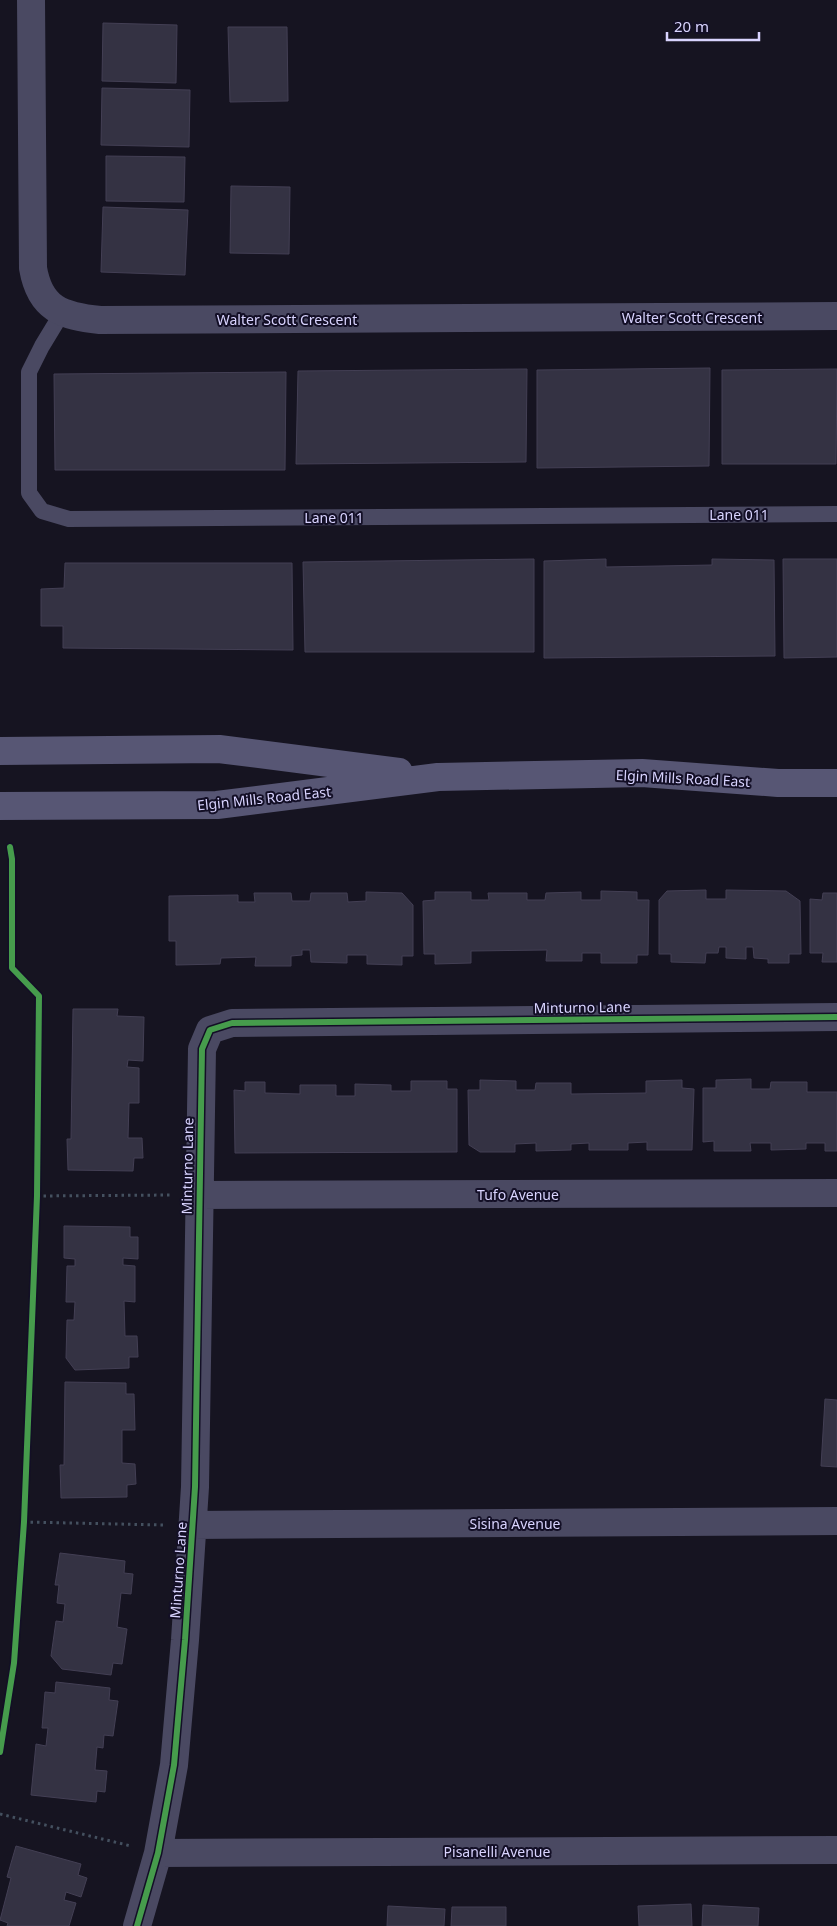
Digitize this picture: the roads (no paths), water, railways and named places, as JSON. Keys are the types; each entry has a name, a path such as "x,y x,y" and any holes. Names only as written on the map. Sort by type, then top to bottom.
{"main road":[{"name":"Elgin Mills Road East","path":"0,751 219,749 438,777"},
{"name":"Elgin Mills Road East","path":"0,806 217,806 438,777 642,773 778,784 837,784"}],"street":[{"path":"31,0 33,268 35,282 40,293 62,314"},
{"name":"Walter Scott Crescent","path":"62,314 100,320 837,316"},
{"name":"Minturno Lane","path":"137,1926 158,1853 174,1765 193,1525 202,1049 210,1030 232,1023 837,1017"},
{"name":"Tufo Avenue","path":"199,1195 837,1193"},
{"name":"Sisina Avenue","path":"193,1525 837,1521"},
{"name":"Pisanelli Avenue","path":"158,1853 837,1850"}],"lane":[{"name":"Lane 011","path":"62,314 42,346 29,372 29,493 42,511 69,519 837,514"}]}
